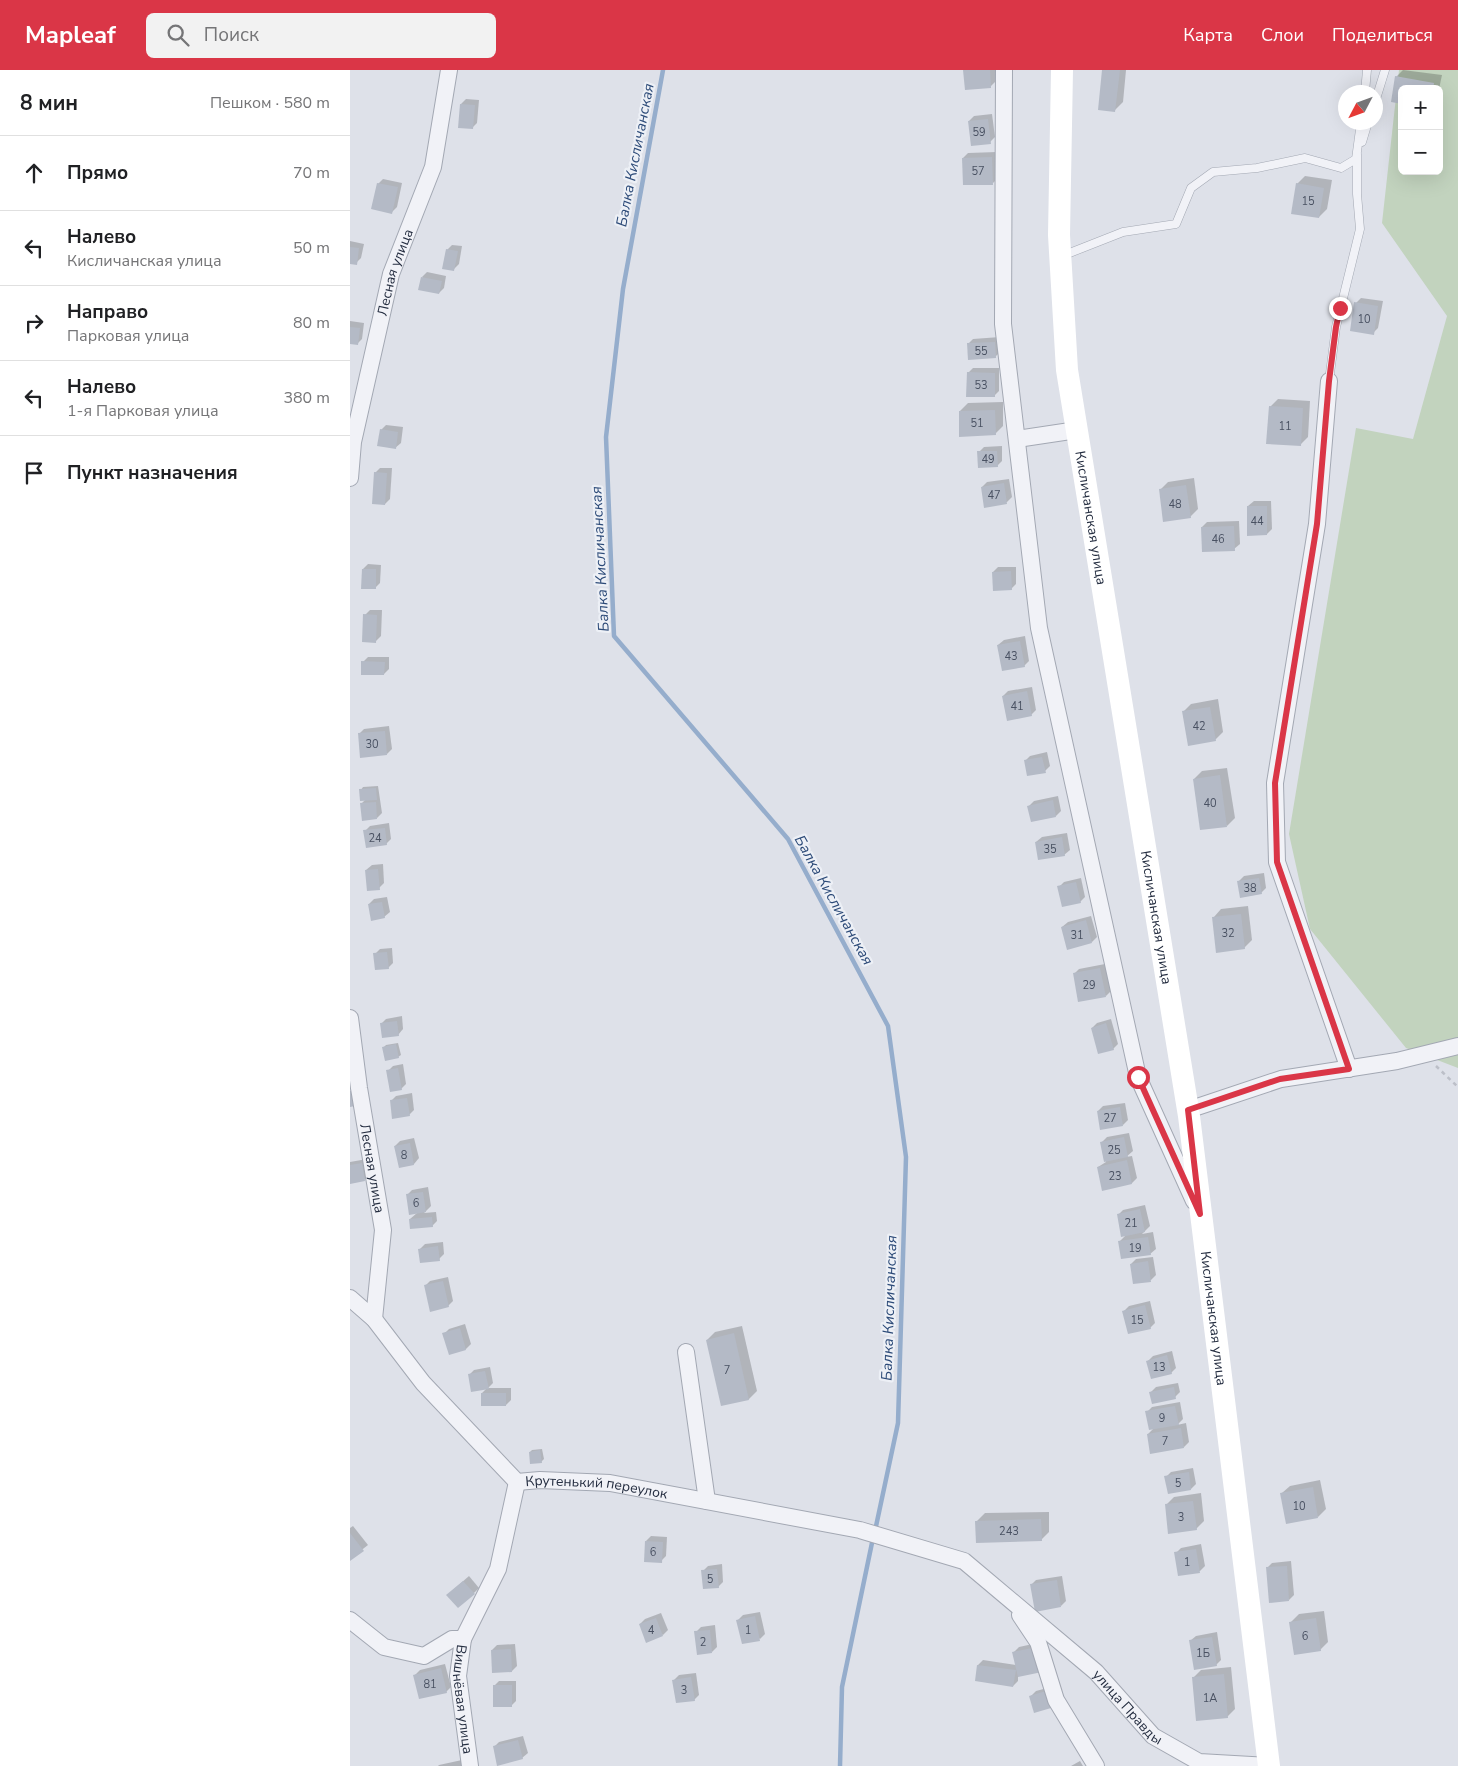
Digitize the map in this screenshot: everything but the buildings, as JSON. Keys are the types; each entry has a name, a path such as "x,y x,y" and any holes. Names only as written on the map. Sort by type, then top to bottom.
{"street":[{"name":"Лесная улица","path":"350,478 353,442 391,274 433,167 449,70"},
{"path":"1004,70 1003,324 1039,628 1138,1077 1200,1214"},
{"name":"Кисличанская улица","path":"1062,70 1059,236 1067,370 1188,1110 1269,1766"},
{"path":"1329,381 1317,524 1275,783 1277,862 1349,1069"},
{"path":"1017,439 1077,430"},
{"name":"Лесная улица","path":"350,1018 359,1088 383,1230 374,1319"},
{"path":"1188,1110 1280,1079 1397,1062 1458,1046"},
{"name":"Крутенький переулок","path":"350,1298 374,1319 423,1384 517,1482 540,1480 610,1483 860,1530 964,1561"},
{"path":"686,1352 707,1501"},
{"path":"462,1639 498,1569 517,1482"},
{"name":"улица Правды","path":"964,1561 1096,1672 1153,1736 1200,1762 1269,1766"},
{"name":"улица Правды","path":"1010,1599 1038,1642 1056,1700 1096,1766"},
{"name":"Вишнёвая улица","path":"350,1620 384,1647 424,1656 452,1639 462,1639 458,1676 470,1766"}],"lane":[{"path":"1365,85 1367,70"},
{"path":"1380,85 1385,70"},
{"path":"1329,381 1336,327 1360,229 1356,159 1360,130"},
{"path":"1060,257 1123,232 1176,224 1191,188 1213,172 1257,168 1305,158 1341,168 1356,159 1365,130"}],"path":[{"path":"1424,1055 1458,1087"}],"green space":[{"path":"1399,70 1458,70 1458,1068 1406,1048 1310,929 1289,834 1356,428 1413,439 1447,316 1382,223"}],"waterway":[{"name":"Балка Кисличанская","path":"663,70 623,289 606,437 614,636 788,839 888,1026 906,1157 898,1423 875,1531"},
{"name":"Балка Кисличанская","path":"840,1766 842,1687 873,1538"}],"route":[{"path":"1138,1077 1200,1214 1188,1110 1280,1079 1349,1069 1277,862 1275,783 1317,524 1329,381 1340,308"}]}
